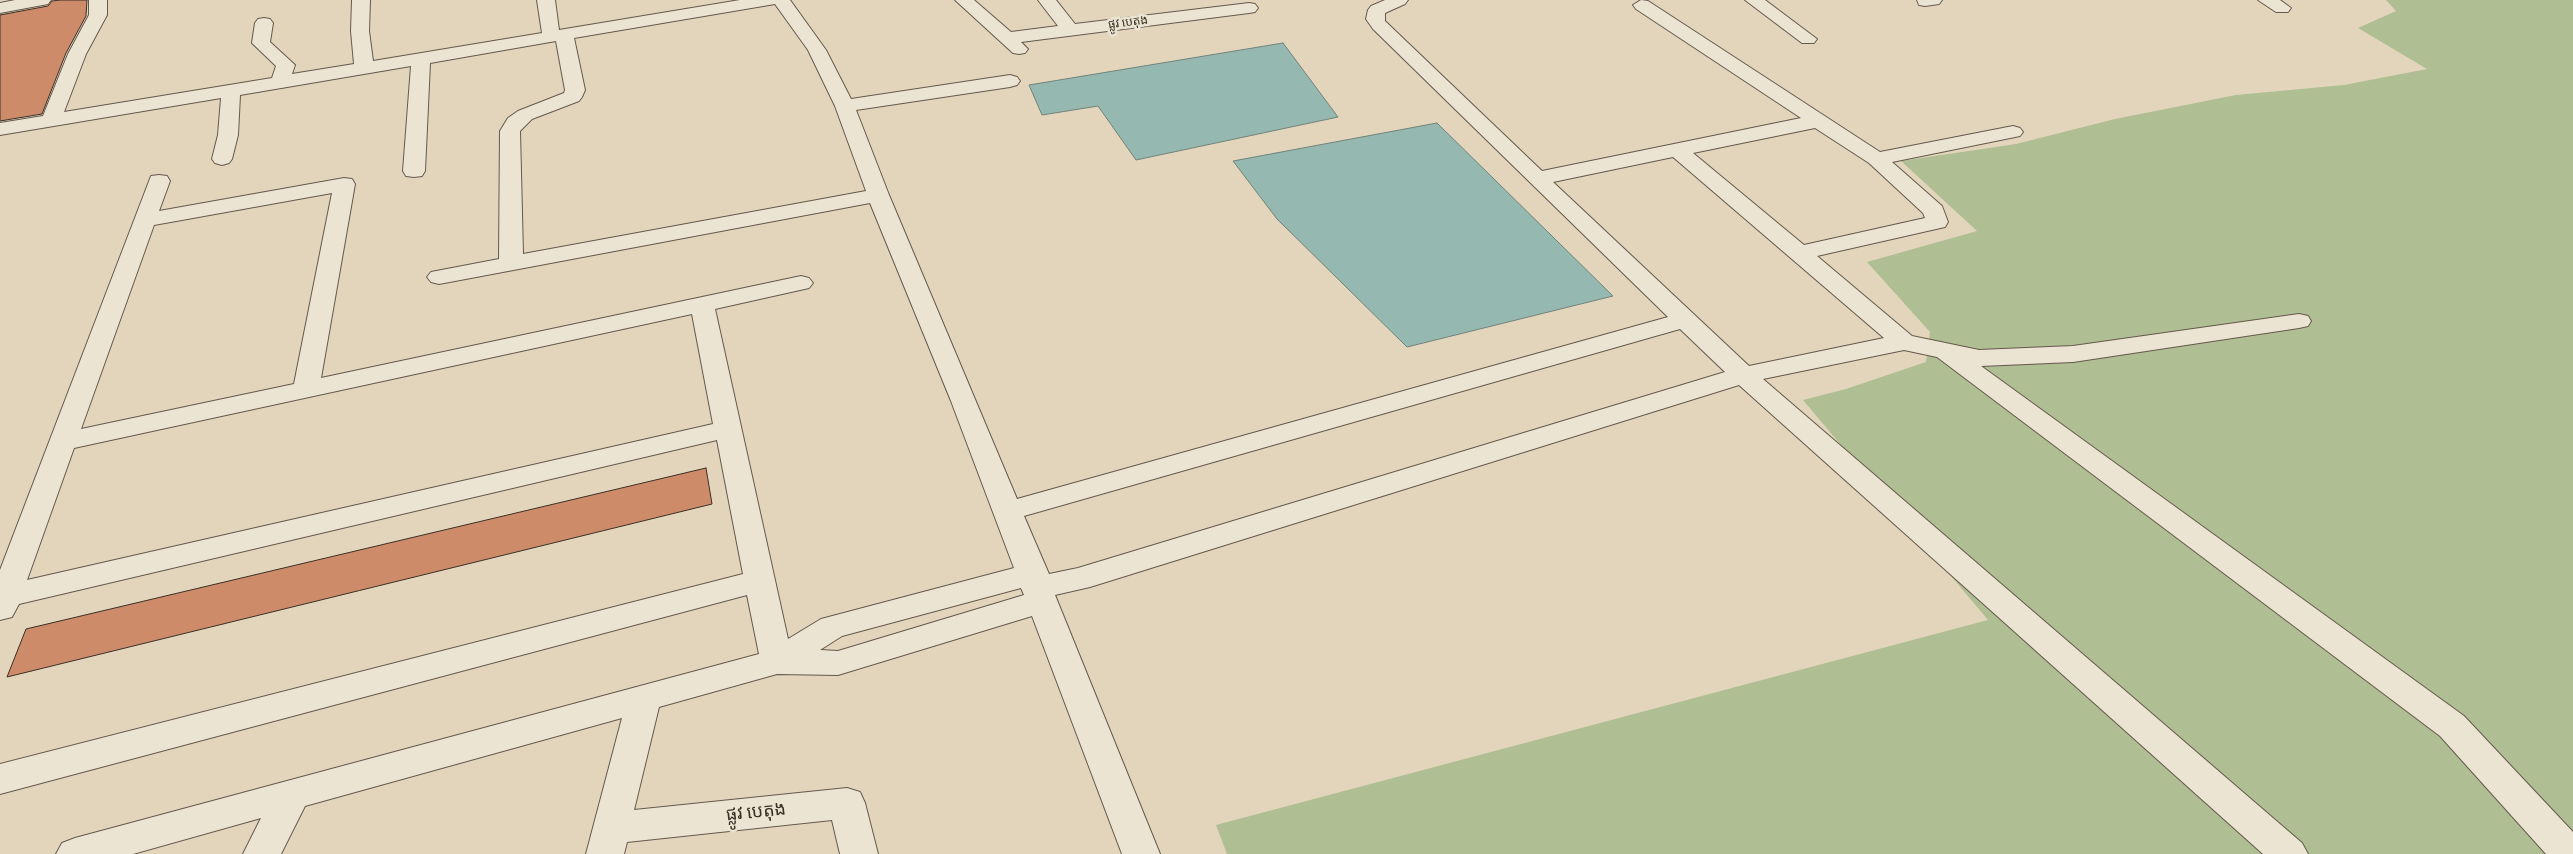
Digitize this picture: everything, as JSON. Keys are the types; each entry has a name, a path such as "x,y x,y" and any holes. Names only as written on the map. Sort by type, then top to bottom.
{"street":[{"path":"0,8 42,0"},
{"path":"52,119 77,54 98,15 98,0"},
{"path":"361,0 360,31 364,68"},
{"path":"511,264 510,131 515,122 525,115 572,98 575,90 546,0"},
{"path":"0,129 771,0"},
{"path":"781,0 799,22 817,50 845,106 878,195 1008,511 1141,854"},
{"name":"ផ្លូវ បេតុង","path":"964,0 1013,44 1070,30 1249,8"},
{"path":"1047,0 1070,30"},
{"path":"1399,0 1377,10 1375,19 1379,25 1537,179 1744,376 2289,854"},
{"path":"1754,0 1808,40"},
{"path":"1642,5 1876,159 1934,211 1937,222 1800,253"},
{"path":"264,23 261,43 286,65 280,82"},
{"path":"414,171 422,59"},
{"path":"845,106 1010,82"},
{"path":"222,159 228,135 231,91"},
{"path":"1537,179 1817,121"},
{"path":"1876,159 2013,132"},
{"path":"1677,150 1904,342"},
{"path":"3,604 159,181"},
{"path":"145,220 344,184 306,389"},
{"path":"439,277 878,195"},
{"path":"63,442 801,282"},
{"path":"702,304 777,662"},
{"path":"1008,511 1685,320"},
{"path":"75,854 777,662 838,663 1038,588 1079,578 1744,376 1904,342 1978,358 2072,354 2299,321"},
{"path":"1943,350 2452,726 2570,854"},
{"path":"3,604 728,429"},
{"path":"0,779 760,581"},
{"path":"609,841 644,698"},
{"path":"262,854 292,795"},
{"name":"ផ្លូវ បេតុង","path":"609,841 847,803 859,854"}],"green space":[{"path":"2386,0 2573,0 2573,854 1227,854 1216,825 1988,620 1803,400 1846,389 1926,362 1930,332 1867,262 1977,231 1901,161 2016,144 2115,119 2236,95 2344,85 2427,69 2358,28 2396,11"}],"water":[{"path":"1283,43 1338,117 1136,160 1098,106 1042,115 1029,85"},
{"path":"1437,123 1613,296 1407,347 1277,219 1233,161"}],"building":[{"path":"87,0 86,16 66,53 42,114 0,121 0,15 48,6 52,1"},
{"path":"706,468 712,504 7,677 26,629"}]}
